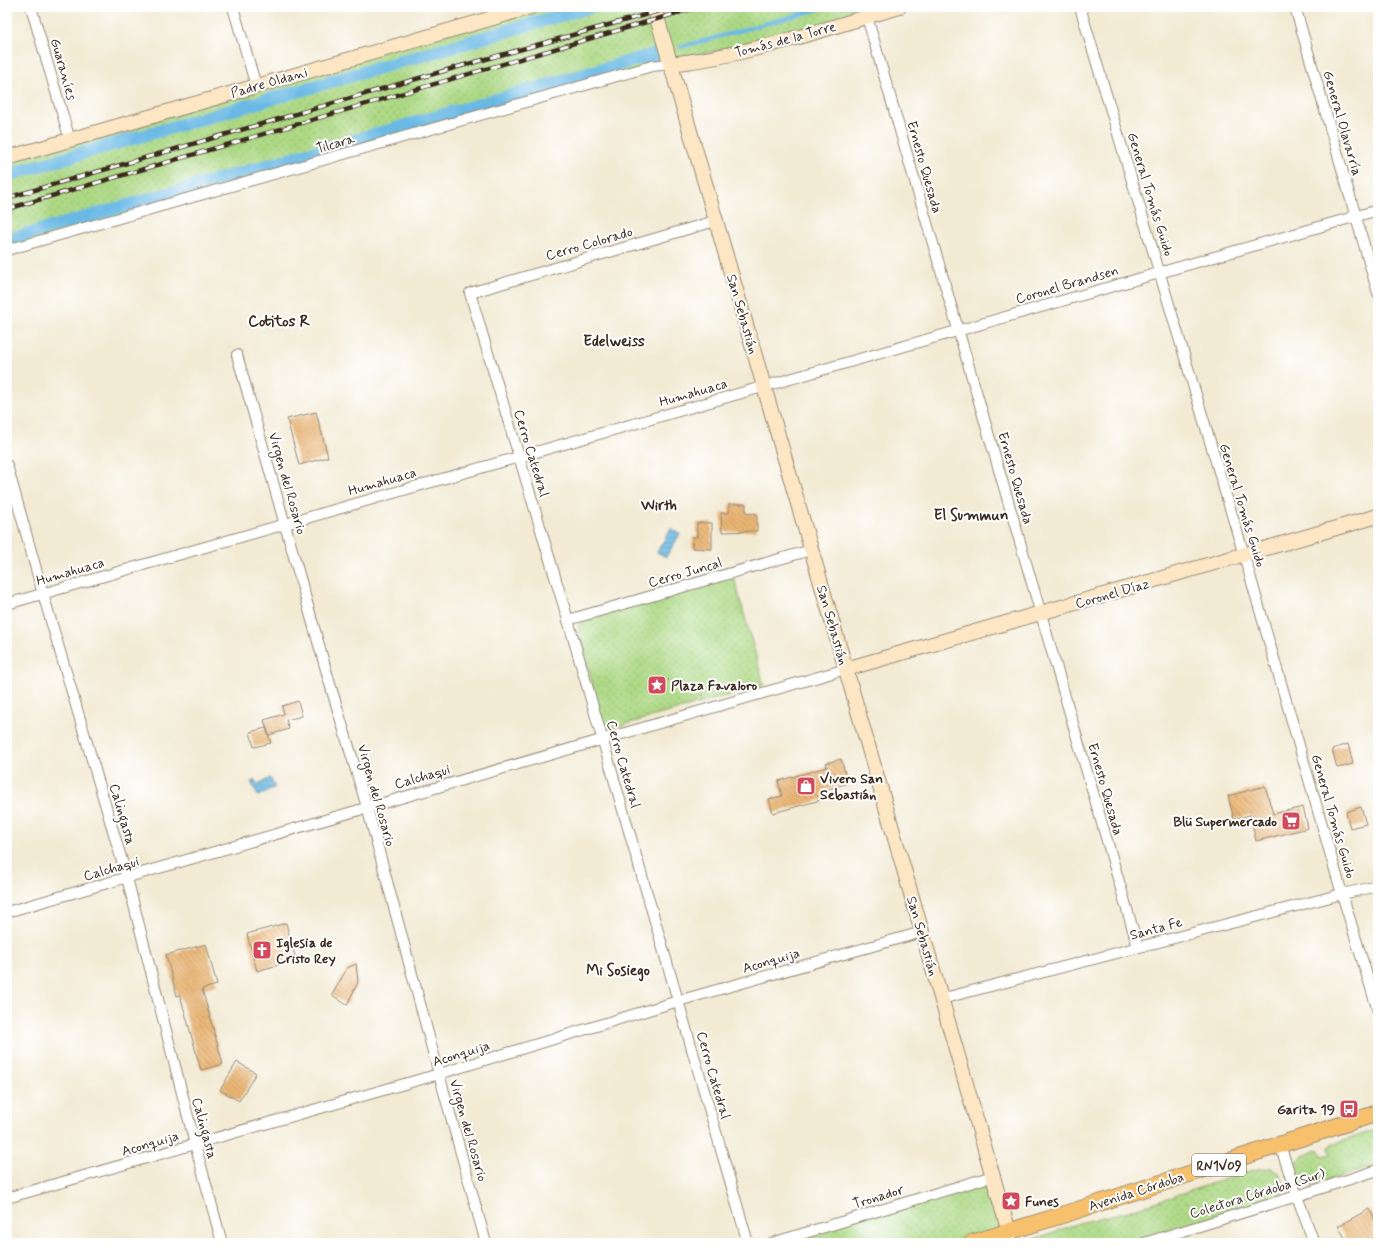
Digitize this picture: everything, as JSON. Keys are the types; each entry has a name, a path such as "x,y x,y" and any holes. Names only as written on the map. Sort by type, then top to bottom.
{"main road":[{"name":"Padre Oldani","path":"7,158 256,86 492,12 531,7"},
{"name":"San Sebastián","path":"654,7 1011,1237"},
{"name":"Tomás de la Torre","path":"670,64 696,62 766,46 899,7"},
{"name":"Coronel Díaz","path":"846,669 1378,516"},
{"name":"Avenida Córdoba","path":"1011,1237 1378,1113"},
{"name":"RN1V09","path":"972,1243 1011,1237"}],"street":[{"name":"Guaraníes","path":"32,7 70,140"},
{"path":"233,7 256,86"},
{"name":"General Tomás Guido","path":"1080,7 1244,555 1342,894 1378,1011"},
{"name":"General Olavarría","path":"1295,7 1378,293"},
{"name":"Ernesto Quesada","path":"867,16 1138,947"},
{"name":"Tilcara","path":"7,250 652,66 670,64"},
{"name":"Coronel Brandsen","path":"764,386 1378,210"},
{"name":"Cerro Colorado","path":"470,293 715,221"},
{"name":"Cerro Catedral","path":"470,293 568,620 748,1243"},
{"name":"Virgen del Rosario","path":"237,355 330,684 367,807 486,1243"},
{"name":"Humahuaca","path":"7,604 764,386"},
{"name":"Calingasta","path":"7,465 43,594 127,878 222,1243"},
{"name":"Cerro Juncal","path":"568,620 811,550"},
{"name":"Calchaqui","path":"7,912 846,669"},
{"name":"Santa Fe","path":"941,999 1342,894 1378,886"},
{"name":"Aconquija","path":"7,1198 439,1074 678,1001 922,932"},
{"path":"1280,1145 1314,1243"},
{"name":"Colectora Córdoba (Sur)","path":"1144,1243 1378,1170"},
{"name":"Tronador","path":"772,1243 993,1176"}],"path":[{"path":"664,680 695,685 701,690 705,710"}],"green space":[{"path":"531,7 899,7 652,66 7,250 7,158"},
{"name":"Plaza Favaloro","path":"734,578 764,685 606,729 603,726 578,627 580,623 584,620"},
{"path":"1378,1129 1378,1165 1313,1185 1303,1186 1295,1172 1295,1167 1297,1162 1305,1155 1319,1149 1322,1156 1331,1154 1329,1148 1331,1145"},
{"path":"1272,1168 1280,1175 1284,1184 1284,1191 1279,1197 1131,1243 1023,1243 1079,1223 1128,1211 1256,1169"},
{"path":"993,1176 1013,1243 772,1243"}],"water":[{"path":"671,528 680,534 666,557 657,552"},
{"path":"270,778 275,787 258,796 251,782 255,780 258,785"}],"building":[{"path":"316,412 328,457 299,465 287,419"},
{"path":"729,504 746,504 746,513 757,514 757,531 722,532 721,513 729,513"},
{"path":"697,523 712,523 712,549 692,548 693,537 697,537"},
{"path":"298,701 302,716 286,720 289,729 269,735 264,720 284,714 282,706"},
{"path":"266,728 271,743 254,747 250,732"},
{"path":"1348,744 1353,764 1337,768 1332,749"},
{"path":"841,759 848,783 825,790 828,798 773,813 769,799 782,796 778,781 827,767 826,763"},
{"path":"1265,786 1273,814 1303,807 1308,828 1256,841 1250,815 1234,819 1228,796"},
{"path":"1361,807 1366,824 1350,828 1346,812"},
{"path":"286,923 296,960 257,971 247,934"},
{"path":"206,944 217,985 202,989 223,1064 201,1070 180,995 177,996 166,955"},
{"path":"356,964 358,982 347,1005 332,995 347,968"},
{"path":"237,1062 256,1073 239,1101 220,1090"},
{"path":"1369,1209 1378,1225 1378,1235 1364,1243 1348,1243 1338,1226"}],"waterway":[{"path":"7,175 590,7"},
{"path":"681,47 826,7"},
{"path":"7,240 659,53"}],"railway":[{"path":"7,198 454,68 673,7"},
{"path":"7,209 698,7"}],"place":[{"name":"Plaza Favaloro","path":"657,685"},
{"name":"Vivero San Sebastián","path":"806,786"},
{"name":"Blü Supermercado","path":"1291,821"},
{"name":"Iglesia de Cristo Rey","path":"262,950"},
{"name":"Garita 19","path":"1349,1109"},
{"name":"Funes","path":"1011,1201"}],"district":[{"name":"Cotitos R","path":"279,321"},
{"name":"Edelweiss","path":"614,341"},
{"name":"Wirth","path":"659,505"},
{"name":"El Summun","path":"971,515"},
{"name":"Mi Sosiego","path":"618,970"}]}
